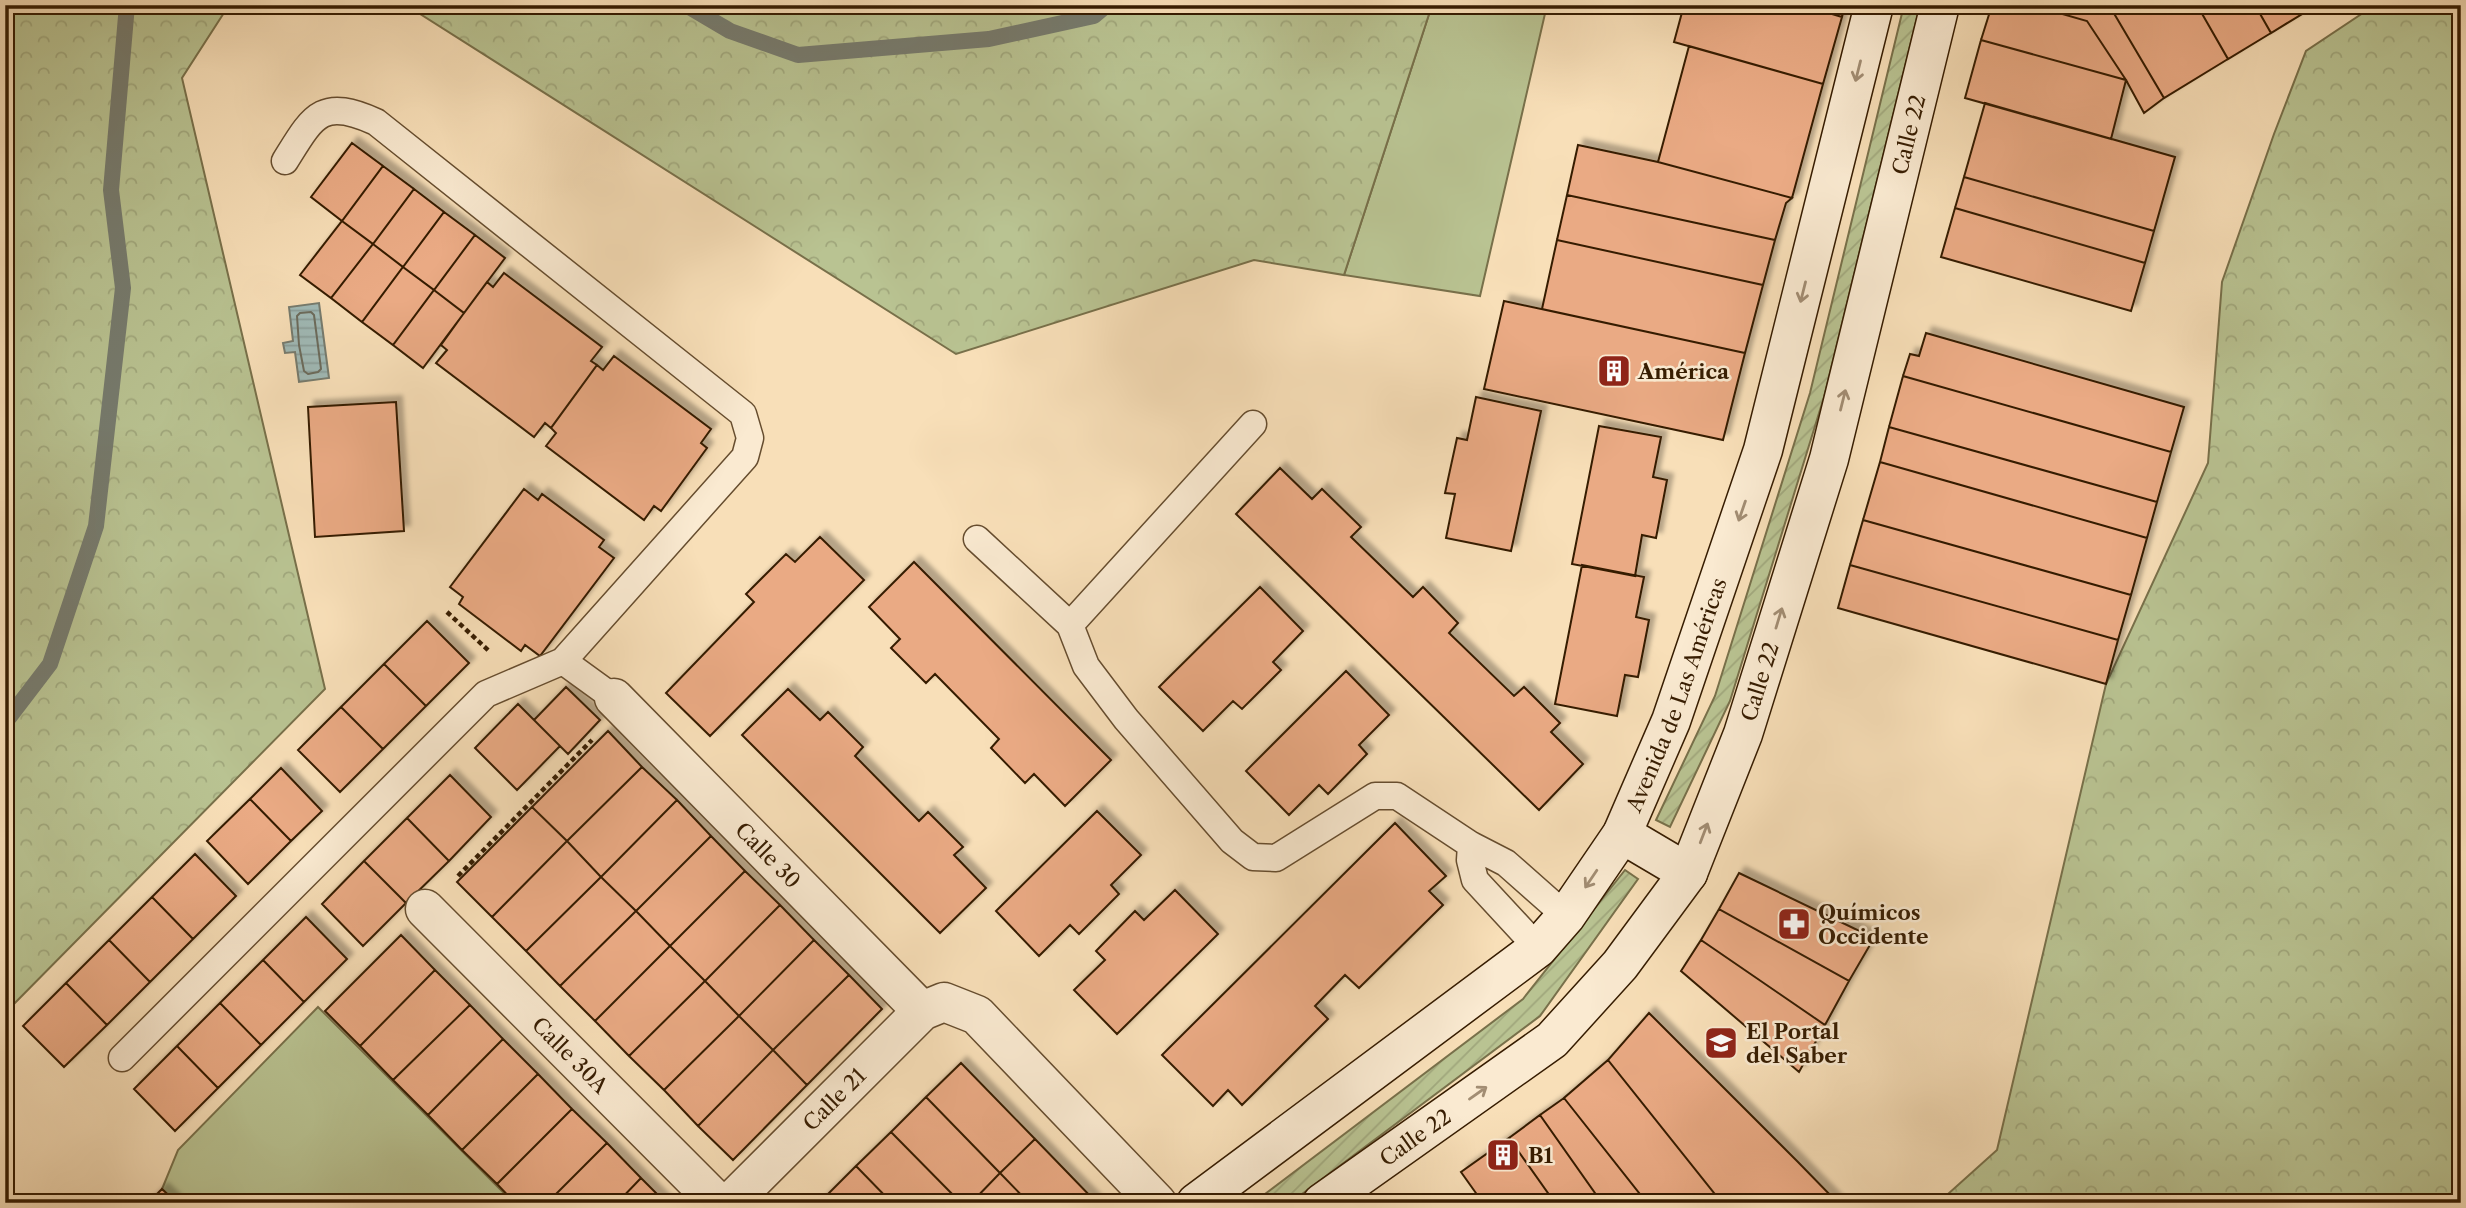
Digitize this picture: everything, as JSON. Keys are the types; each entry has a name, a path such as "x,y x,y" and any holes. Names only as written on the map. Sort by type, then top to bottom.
{"main road":[{"name":"Avenida de Las Américas","path":"1196,1203 1538,948 1566,916 1622,834 1671,721 1763,450 1874,5"},
{"name":"Calle 22","path":"1322,1203 1552,1040 1620,965 1688,873 1743,734 1829,459 1940,5"},
{"name":"Calle 30","path":"619,704 933,1007 977,1015 1157,1203"},
{"path":"1622,834 1688,873"},
{"name":"Calle 30A","path":"425,909 718,1203"},
{"name":"Calle 21","path":"730,1203 933,1007"}],"lane":[{"path":"122,1058 486,694 563,661 745,457 750,438 743,414 376,122 357,113 337,109 321,115 308,125 285,161"},
{"path":"1070,625 1253,424"},
{"path":"977,539 1070,625 1086,666 1126,719 1232,841 1253,857 1276,858 1375,796 1397,796 1471,845 1506,863 1566,916"},
{"path":"563,661 619,704"},
{"path":"1471,845 1470,860 1475,880 1538,948"}],"path":[{"path":"447,612 521,680"},
{"path":"425,909 619,704"}],"green space":[{"path":"5,5 229,5 182,78 325,689 5,1013"},
{"path":"406,5 1432,5 1344,275 1254,260 956,354"},
{"path":"1432,5 1547,5 1480,296 1344,275"},
{"path":"1904,5 1920,5 1824,397 1730,701 1670,827 1656,820 1715,696 1810,393"},
{"path":"2375,5 2430,5 2461,13 2461,1203 1938,1203 1997,1150 2106,684 2208,463 2222,282 2274,134 2306,51"},
{"path":"1625,870 1638,879 1540,1016 1290,1203 1253,1203 1523,999"},
{"path":"318,1007 514,1203 176,1203 162,1189 178,1150"}],"water":[{"path":"319,303 329,378 299,382 295,352 285,353 283,343 293,341 289,307"}],"building":[{"path":"1684,5 1802,5 1842,17 1823,84 1674,42"},
{"path":"1802,5 1845,5 1842,17"},
{"path":"1992,5 2031,5 2087,21 2126,80 1981,40"},
{"path":"2031,5 2109,5 2164,98 2144,113 2087,21"},
{"path":"2109,5 2197,5 2228,59 2164,98"},
{"path":"2197,5 2255,5 2271,33 2228,59"},
{"path":"2255,5 2317,5 2271,33"},
{"path":"1981,40 2126,80 2111,139 1965,98"},
{"path":"1689,46 1823,84 1792,198 1658,162"},
{"path":"1985,103 2175,157 2154,231 1964,177"},
{"path":"352,143 383,166 342,221 311,197"},
{"path":"1578,145 1658,162 1792,198 1786,203 1775,240 1567,195"},
{"path":"383,166 414,189 373,244 342,221"},
{"path":"1964,177 2154,231 2145,263 1955,208"},
{"path":"414,189 444,212 403,267 373,244"},
{"path":"1567,195 1775,240 1763,285 1557,240"},
{"path":"1955,208 2145,263 2131,311 1941,257"},
{"path":"444,212 475,235 434,290 403,267"},
{"path":"342,221 373,244 331,298 300,275"},
{"path":"475,235 505,258 464,313 434,290"},
{"path":"1557,240 1763,285 1745,353 1542,309"},
{"path":"373,244 403,267 362,322 331,298"},
{"path":"403,267 434,290 393,345 362,322"},
{"path":"504,273 602,347 591,361 597,365 551,428 545,423 534,437 436,363 447,350 441,345 487,282 493,287"},
{"path":"434,290 464,313 423,368 393,345"},
{"name":"América","path":"1504,301 1745,353 1723,440 1484,389"},
{"path":"1926,333 2184,407 2171,452 1903,376 1910,354 1919,356"},
{"path":"614,356 711,429 701,443 707,448 661,511 654,506 644,520 546,446 556,433 551,428 597,365 603,370"},
{"path":"1903,376 2171,452 2157,502 1889,427"},
{"path":"1476,397 1541,411 1511,551 1446,538 1455,494 1445,493 1457,438 1467,440"},
{"path":"396,402 404,531 315,537 308,407"},
{"path":"1599,426 1661,437 1653,477 1667,480 1656,538 1642,535 1635,576 1572,564"},
{"path":"1889,427 2157,502 2147,538 1880,462"},
{"path":"1880,462 2147,538 2131,595 1863,520"},
{"path":"1280,468 1312,499 1322,489 1361,527 1351,537 1413,597 1423,587 1458,623 1449,633 1514,696 1524,687 1560,723 1551,732 1583,764 1539,810 1236,514"},
{"path":"524,489 538,500 542,494 604,540 599,547 614,558 540,656 525,645 521,651 459,604 463,597 450,587"},
{"path":"1863,520 2131,595 2118,640 1850,565"},
{"path":"820,537 864,580 710,736 666,693 754,602 746,594 786,554 795,562"},
{"path":"914,562 1111,760 1065,806 1034,774 1025,783 991,748 999,739 935,674 926,683 891,648 900,639 869,607"},
{"path":"1582,565 1644,577 1636,617 1649,620 1638,677 1625,675 1617,716 1555,704"},
{"path":"1850,565 2118,640 2106,684 1838,608"},
{"path":"1260,587 1303,631 1273,662 1281,670 1242,709 1233,701 1203,731 1159,687"},
{"path":"427,621 469,663 426,706 384,664"},
{"path":"384,664 426,706 383,749 341,707"},
{"path":"1346,671 1389,715 1359,745 1367,754 1328,794 1319,785 1289,815 1246,771"},
{"path":"566,687 600,720 568,754 534,720"},
{"path":"788,689 820,720 828,712 863,747 855,756 919,821 928,812 963,847 954,855 986,888 940,933 742,735"},
{"path":"518,704 560,746 517,790 475,748"},
{"path":"341,707 383,749 340,792 298,750"},
{"path":"608,731 642,767 567,841 532,807"},
{"path":"642,767 677,800 601,877 567,841"},
{"path":"281,768 322,811 291,841 250,799"},
{"path":"450,775 491,817 449,861 407,818"},
{"path":"250,799 291,841 248,884 207,841"},
{"path":"677,800 711,836 636,911 601,877"},
{"path":"532,807 567,841 492,917 457,882"},
{"path":"1097,811 1141,855 1111,885 1119,894 1079,934 1070,925 1039,956 996,911"},
{"path":"407,818 449,861 406,903 364,861"},
{"path":"1395,823 1446,876 1429,891 1443,905 1359,988 1345,975 1315,1006 1328,1019 1242,1105 1228,1090 1213,1106 1162,1055"},
{"path":"711,836 745,871 670,946 636,911"},
{"path":"567,841 601,877 526,951 492,917"},
{"path":"195,854 236,896 193,939 152,897"},
{"path":"364,861 406,903 363,946 322,904"},
{"path":"745,871 780,905 705,981 670,946"},
{"name":"Químicos Occidente","path":"1739,873 1874,938 1849,981 1719,909"},
{"path":"601,877 636,911 560,986 526,951"},
{"path":"1175,890 1218,934 1117,1034 1074,990 1105,960 1096,951 1135,911 1144,920"},
{"path":"152,897 193,939 150,982 109,940"},
{"path":"780,905 814,940 739,1016 705,981"},
{"path":"1719,909 1849,981 1825,1025 1701,940"},
{"path":"636,911 670,946 595,1021 560,986"},
{"path":"306,917 347,959 304,1002 263,960"},
{"path":"401,935 435,970 360,1046 325,1011"},
{"path":"109,940 150,982 107,1025 66,983"},
{"path":"814,940 849,975 773,1050 739,1016"},
{"path":"1701,940 1825,1025 1799,1072 1681,971"},
{"path":"670,946 705,981 629,1056 595,1021"},
{"path":"263,960 304,1002 261,1045 220,1003"},
{"path":"435,970 470,1005 393,1080 360,1046"},
{"path":"849,975 882,1009 807,1085 773,1050"},
{"path":"705,981 739,1016 664,1090 629,1056"},
{"path":"66,983 107,1025 64,1067 23,1026"},
{"path":"220,1003 261,1045 218,1088 177,1046"},
{"path":"470,1005 503,1039 428,1115 393,1080"},
{"path":"1649,1013 1838,1203 1722,1203 1608,1060"},
{"path":"739,1016 773,1050 698,1126 664,1090"},
{"path":"503,1039 538,1074 462,1150 428,1115"},
{"path":"177,1046 218,1088 175,1131 134,1089"},
{"path":"773,1050 807,1085 733,1160 698,1126"},
{"path":"1608,1060 1722,1203 1647,1203 1564,1098"},
{"path":"961,1063 1035,1139 1000,1173 926,1097"},
{"path":"538,1074 572,1109 497,1184 462,1150"},
{"path":"926,1097 1000,1173 971,1203 961,1203 891,1132"},
{"path":"1564,1098 1647,1203 1602,1203 1540,1115"},
{"path":"572,1109 607,1143 547,1203 515,1203 497,1184"},
{"path":"1540,1115 1602,1203 1555,1203 1509,1138"},
{"path":"891,1132 961,1203 892,1203 856,1166"},
{"name":"B1","path":"1509,1138 1555,1203 1500,1203 1495,1196 1483,1203 1461,1172"},
{"path":"1035,1139 1097,1203 1029,1203 1000,1173"},
{"path":"607,1143 641,1178 617,1203 547,1203"},
{"path":"856,1166 892,1203 821,1201"},
{"path":"1000,1173 1029,1203 971,1203"},
{"path":"641,1178 666,1203 617,1203"},
{"path":"162,1189 177,1203 148,1203"}],"waterway":[{"path":"5,723 50,664 96,526 123,288 111,190 127,5"},
{"path":"686,5 730,31 798,55 989,39 1094,16 1107,5"}],"place":[{"name":"América","path":"1614,371"},
{"name":"Químicos Occidente","path":"1794,924"},
{"name":"El Portal del Saber","path":"1721,1043"},
{"name":"B1","path":"1503,1155"}]}
